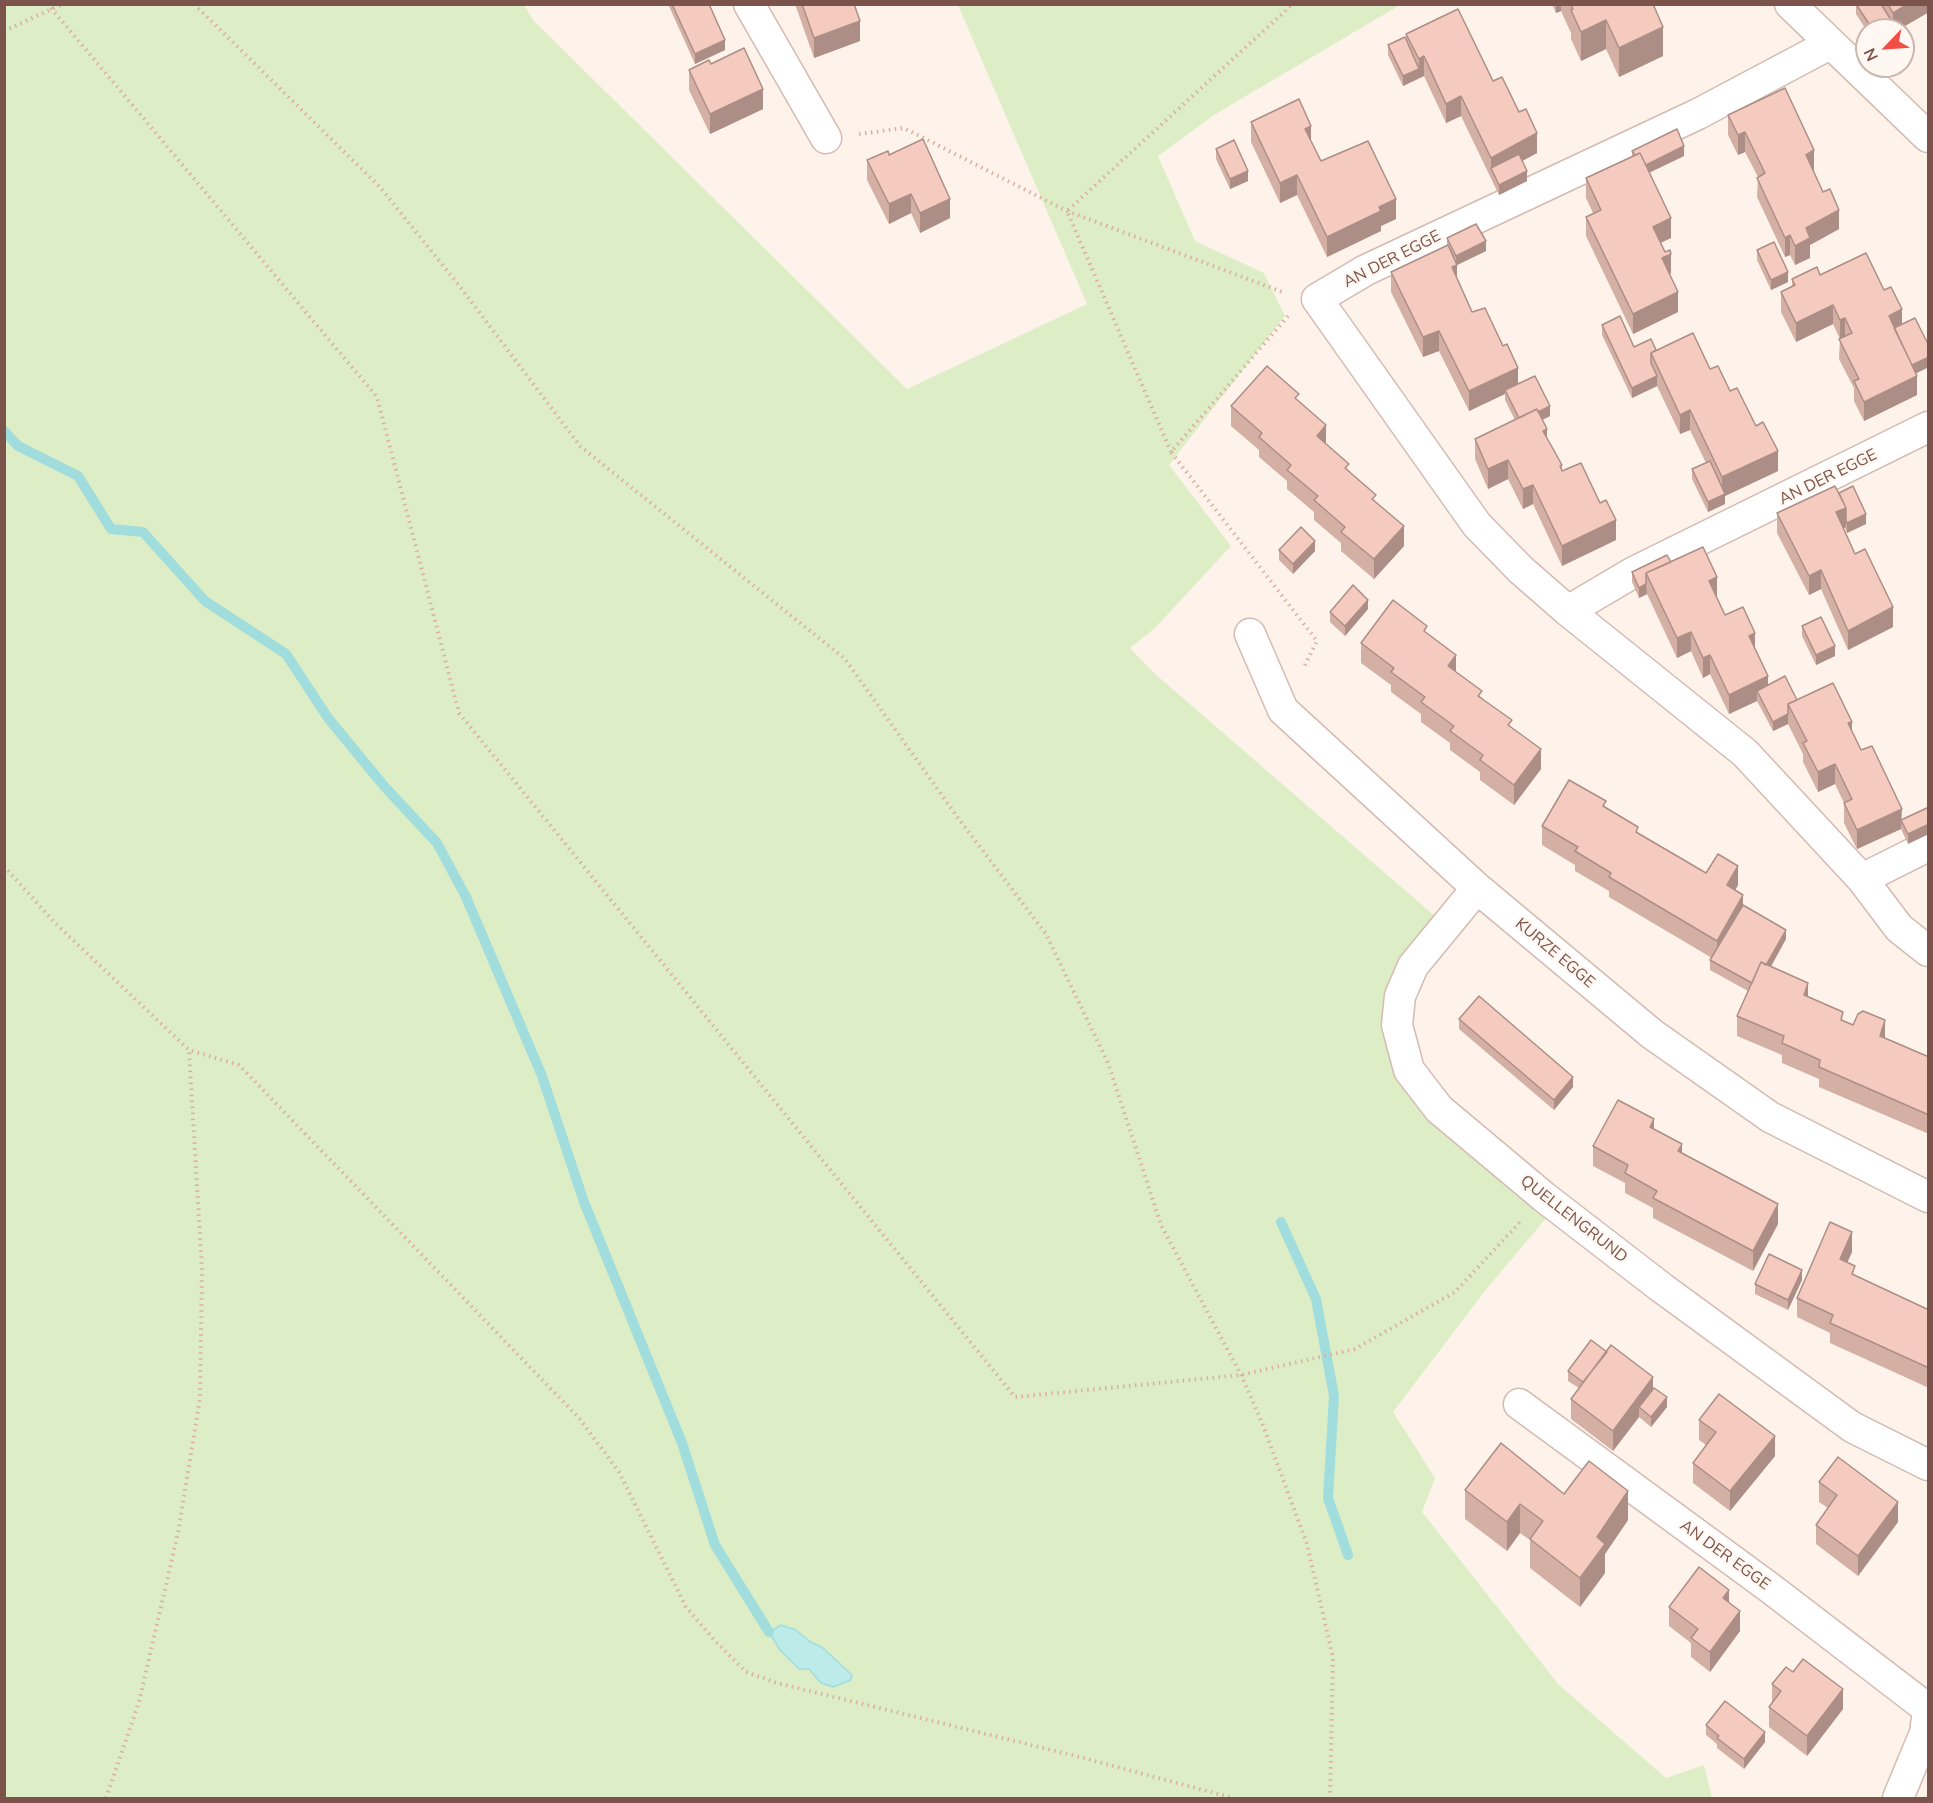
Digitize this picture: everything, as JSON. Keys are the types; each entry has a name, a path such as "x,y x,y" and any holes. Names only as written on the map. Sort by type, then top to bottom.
{"street":[{"path":"749,4 826,138"},
{"path":"1790,4 1929,137"},
{"name":"AN DER EGGE","path":"1310,299 1366,270 1698,114 1830,44"},
{"path":"1310,299 1477,525 1521,570 1568,611 1745,753 1862,879 1899,928 1929,951"},
{"name":"AN DER EGGE","path":"1568,611 1634,572 1929,427"},
{"name":"KURZE EGGE","path":"1250,634 1283,710 1477,888 1652,1034 1770,1117 1929,1197"},
{"path":"1862,879 1929,846"},
{"name":"QUELLENGRUND","path":"1477,888 1413,966 1400,996 1397,1025 1409,1070 1439,1109 1544,1197 1662,1288 1852,1427 1929,1466"},
{"name":"AN DER EGGE","path":"1519,1404 1770,1588 1929,1710 1925,1733 1898,1798"}],"path":[{"path":"4,31 63,4"},
{"path":"194,4 380,187 461,288 580,446 845,659 958,818 1046,934 1108,1063 1161,1225 1241,1375 1261,1420 1307,1544 1333,1658 1330,1798"},
{"path":"1067,211 1293,4"},
{"path":"51,8 377,397 459,713 1015,1397 1241,1375 1355,1349 1455,1292 1544,1197"},
{"path":"826,138 904,128 1067,211 1310,299 1171,452"},
{"path":"1067,211 1171,452 1317,641 1283,710"},
{"path":"4,866 55,923 189,1050 239,1065 579,1418 619,1472 686,1606 716,1642 746,1672 777,1683 1076,1756 1233,1798"},
{"path":"106,1798 139,1702 178,1533 200,1398 202,1270 189,1050"}],"green space":[{"path":"5,5 524,5 533,20 907,389 1087,304 958,5 1400,5 1214,115 1158,156 1195,241 1264,273 1285,316 1169,465 1231,546 1155,628 1130,648 1154,673 1444,924 1410,966 1408,1072 1554,1209 1484,1292 1393,1412 1435,1478 1422,1512 1559,1685 1666,1778 1704,1765 1712,1798 5,1798","holes":["796,1630 809,1641 823,1648 852,1674 851,1680 821,1683 809,1669 798,1669 780,1650"]}],"water":[{"path":"781,1625 796,1630 809,1641 823,1648 852,1675 851,1680 833,1687 821,1683 809,1669 799,1669 780,1650 769,1632"}],"building":[{"path":"672,4 709,4 725,40 695,54"},
{"path":"802,4 854,4 860,21 814,38"},
{"path":"1571,4 1653,4 1663,27 1619,48 1606,20 1581,32 1571,10 1573,9"},
{"path":"1856,4 1881,4 1890,18 1865,18"},
{"path":"1888,4 1908,4 1893,13"},
{"path":"1458,9 1493,81 1502,77 1519,112 1526,109 1537,133 1491,158 1461,96 1446,104 1424,56 1419,59 1406,34"},
{"path":"1405,37 1419,69 1403,76 1388,45"},
{"path":"744,48 763,89 710,114 689,70 709,60 711,64"},
{"path":"1785,88 1814,150 1806,155 1823,192 1830,189 1839,210 1806,228 1810,238 1795,246 1790,235 1785,238 1757,178 1765,173 1745,132 1738,135 1728,115"},
{"path":"1299,99 1311,126 1305,129 1321,161 1368,141 1396,199 1379,207 1381,211 1327,237 1297,175 1280,183 1251,122"},
{"path":"1677,129 1684,146 1646,165 1640,153 1635,155 1632,151"},
{"path":"923,139 950,199 920,213 911,194 889,204 867,160 888,151 889,155"},
{"path":"1234,140 1248,171 1230,179 1216,149"},
{"path":"1640,153 1671,218 1653,227 1665,252 1670,250 1671,254 1662,258 1678,292 1633,314 1586,217 1601,210 1586,178"},
{"path":"1519,154 1527,171 1499,185 1491,168"},
{"path":"1476,224 1486,241 1456,256 1447,238"},
{"path":"1774,242 1788,272 1771,280 1757,250"},
{"path":"1448,245 1457,265 1452,267 1472,312 1485,308 1503,346 1507,344 1518,368 1469,391 1439,331 1423,337 1391,272"},
{"path":"1866,253 1884,290 1891,287 1902,309 1889,316 1917,376 1864,402 1854,381 1859,379 1839,339 1852,333 1845,318 1840,320 1833,305 1796,323 1781,292 1795,285 1792,279 1817,267 1820,275"},
{"path":"1620,316 1634,347 1651,339 1656,350 1651,353 1651,363 1657,376 1632,388 1602,325"},
{"path":"1915,318 1929,346 1929,357 1912,365 1894,328"},
{"path":"1693,333 1710,369 1718,366 1730,391 1737,388 1756,426 1763,422 1778,451 1722,477 1690,410 1680,415 1651,353"},
{"path":"1267,366 1299,394 1295,398 1326,425 1317,436 1349,464 1345,468 1376,495 1372,499 1404,526 1374,559 1341,532 1345,527 1314,500 1318,496 1287,470 1291,465 1259,437 1262,433 1231,406"},
{"path":"1535,376 1550,406 1538,412 1537,409 1519,418 1505,390"},
{"path":"1537,409 1547,429 1543,431 1562,465 1560,466 1562,471 1581,463 1600,503 1606,500 1616,520 1562,546 1533,485 1523,489 1508,460 1488,469 1475,439"},
{"path":"1710,461 1725,494 1708,502 1692,469"},
{"path":"1835,486 1846,508 1836,512 1855,554 1865,549 1893,607 1848,631 1821,570 1809,576 1777,513"},
{"path":"1853,486 1866,514 1847,523 1846,508 1839,493"},
{"path":"1301,527 1315,541 1293,564 1279,550"},
{"path":"1703,547 1717,577 1709,581 1725,615 1743,607 1755,633 1749,636 1768,676 1729,695 1710,655 1703,658 1691,632 1677,638 1646,573"},
{"path":"1667,555 1671,562 1646,573 1646,584 1639,588 1632,572"},
{"path":"1353,585 1368,600 1345,626 1330,612"},
{"path":"1393,600 1427,626 1424,631 1456,655 1448,666 1482,691 1478,696 1512,720 1508,725 1541,749 1514,785 1480,760 1483,755 1450,731 1454,726 1421,702 1425,697 1391,672 1394,668 1361,643"},
{"path":"1821,617 1835,646 1816,655 1802,626"},
{"path":"1785,676 1797,700 1788,704 1788,714 1773,722 1757,691"},
{"path":"1833,683 1852,722 1848,723 1861,750 1872,746 1902,809 1857,830 1844,803 1852,799 1835,764 1818,772 1803,743 1807,741 1788,704"},
{"path":"1569,780 1606,801 1603,806 1638,827 1636,832 1706,873 1718,854 1738,866 1727,885 1743,895 1717,941 1609,877 1611,873 1575,851 1578,847 1542,826"},
{"path":"1929,807 1929,824 1908,834 1901,820"},
{"path":"1743,905 1786,930 1766,965 1761,962 1752,983 1710,960"},
{"path":"1761,962 1808,983 1804,995 1843,1012 1841,1020 1853,1025 1858,1014 1863,1011 1885,1020 1880,1036 1929,1057 1929,1115 1819,1067 1820,1060 1782,1043 1784,1036 1737,1016"},
{"path":"1479,996 1573,1077 1554,1100 1459,1019"},
{"path":"1618,1100 1654,1119 1650,1127 1682,1144 1678,1151 1778,1204 1753,1251 1653,1198 1657,1191 1625,1173 1628,1165 1593,1146"},
{"path":"1830,1222 1852,1232 1840,1259 1855,1266 1852,1274 1929,1310 1929,1368 1830,1323 1833,1315 1797,1298"},
{"path":"1769,1254 1802,1270 1788,1300 1755,1284"},
{"path":"1591,1340 1607,1352 1583,1382 1568,1371"},
{"path":"1611,1345 1653,1377 1613,1431 1571,1399"},
{"path":"1654,1388 1667,1397 1651,1417 1639,1407"},
{"path":"1719,1394 1775,1436 1730,1491 1693,1463 1716,1432 1699,1420"},
{"path":"1501,1443 1564,1494 1589,1461 1628,1491 1597,1537 1605,1544 1580,1578 1530,1539 1543,1521 1520,1504 1507,1522 1465,1490"},
{"path":"1838,1457 1898,1502 1858,1556 1816,1525 1837,1495 1819,1482"},
{"path":"1699,1567 1729,1590 1723,1598 1740,1611 1710,1652 1691,1638 1698,1629 1669,1607"},
{"path":"1803,1659 1843,1689 1807,1736 1769,1707 1781,1691 1772,1684 1786,1667 1793,1672"},
{"path":"1725,1701 1765,1732 1744,1759 1717,1738 1719,1736 1706,1725"}],"waterway":[{"path":"4,431 18,446 78,476 111,529 143,532 205,601 286,654 328,718 384,786 437,843 466,897 542,1076 584,1202 682,1443 715,1545 769,1632"},
{"path":"1281,1222 1316,1299 1334,1396 1328,1498 1348,1555"}]}
